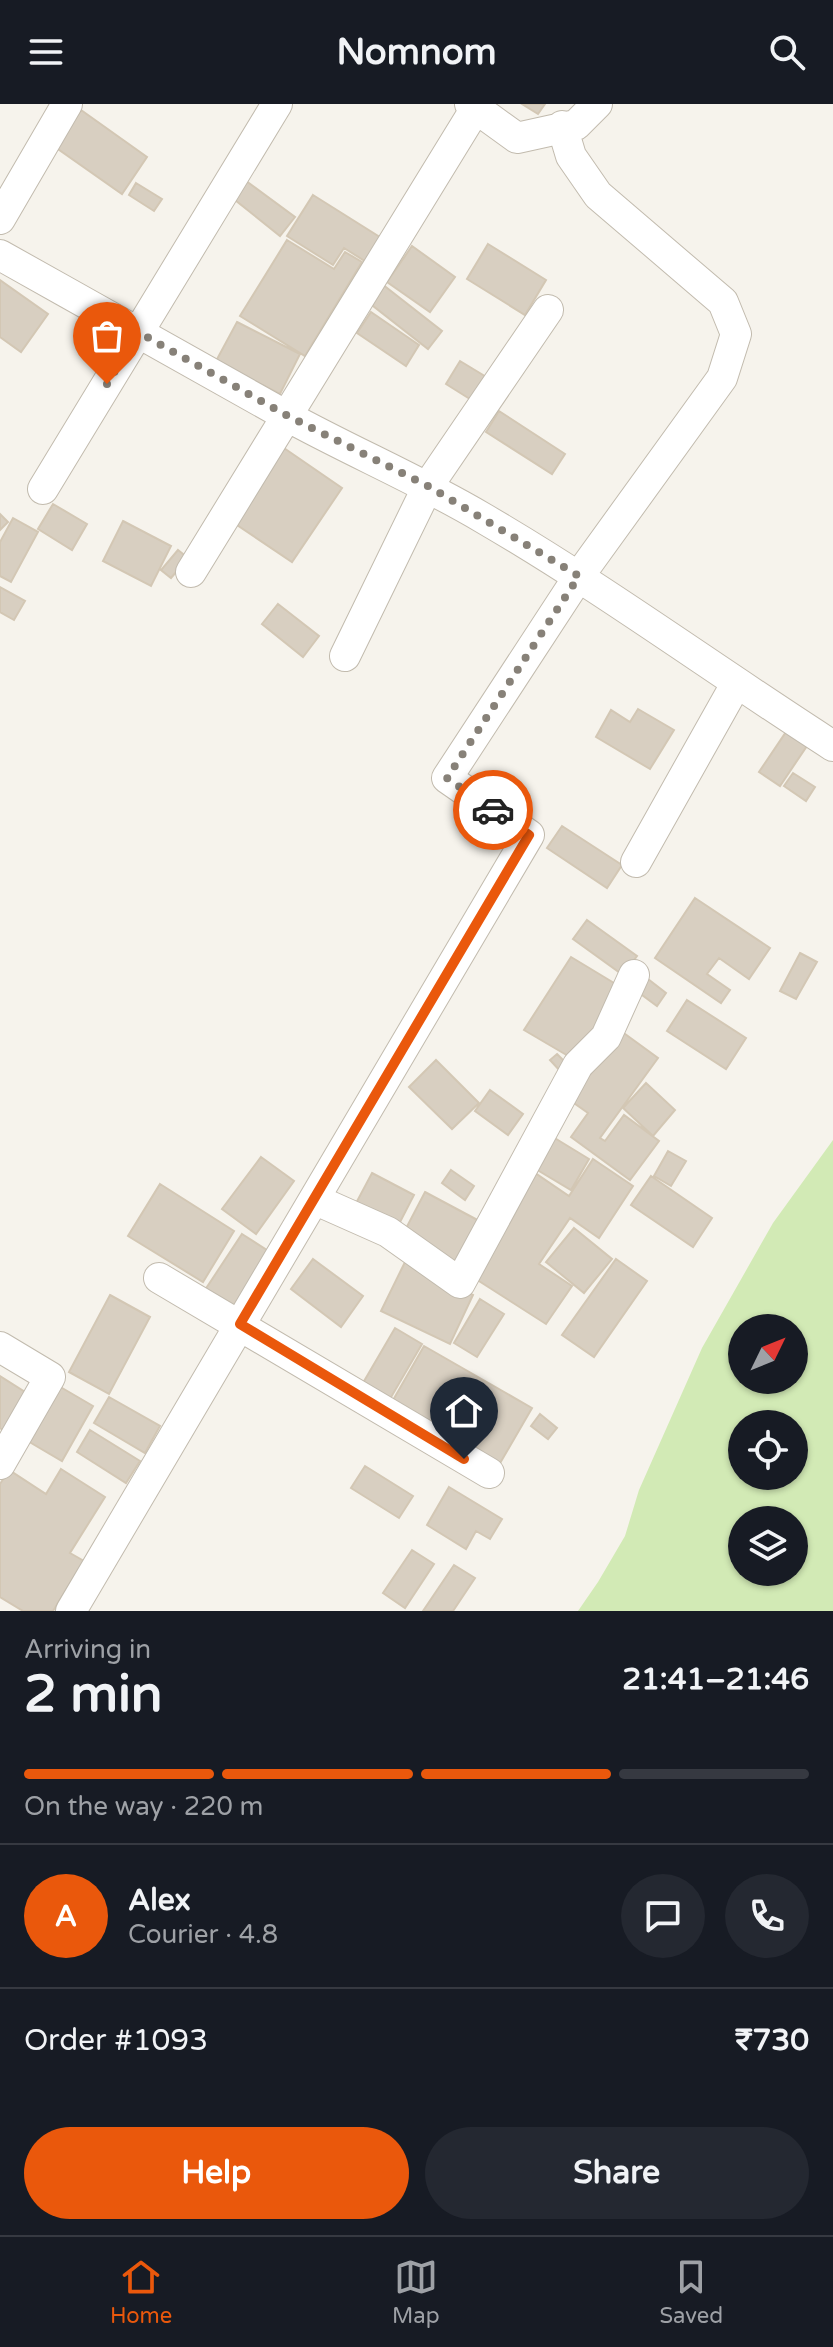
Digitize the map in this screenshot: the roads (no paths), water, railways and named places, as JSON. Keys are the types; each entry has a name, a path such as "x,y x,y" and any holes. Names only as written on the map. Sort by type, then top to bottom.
{"street":[{"path":"0,219 67,104"},
{"path":"43,489 277,104"},
{"path":"191,572 473,106 517,138 576,125 597,104"},
{"path":"71,1611 529,835 447,778 579,576 722,378 736,334 723,302 598,195 571,156 562,126"},
{"path":"0,255 288,416 428,486 579,576 736,684 833,746"},
{"path":"345,656 428,486 548,310"},
{"path":"636,862 736,684"},
{"path":"316,1200 388,1232 460,1283 578,1065 606,1037 634,975"},
{"path":"159,1278 489,1473"},
{"path":"0,1347 50,1377 0,1464"}]}
